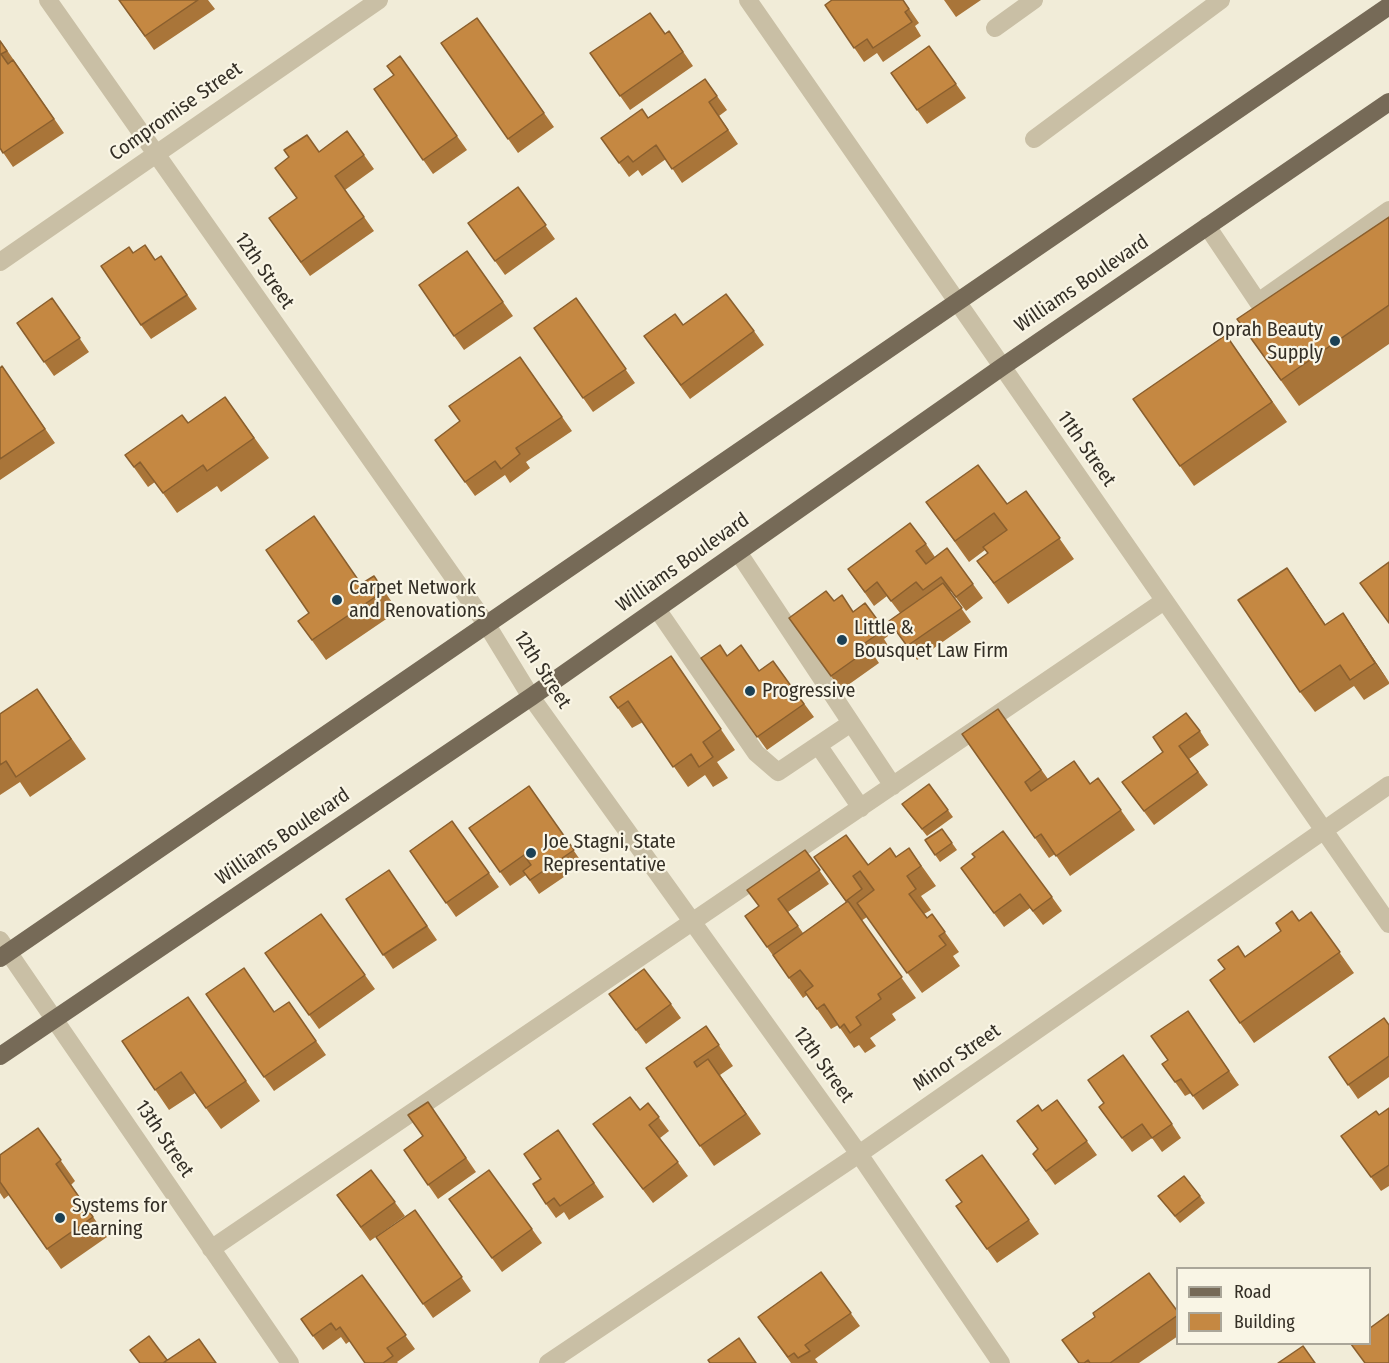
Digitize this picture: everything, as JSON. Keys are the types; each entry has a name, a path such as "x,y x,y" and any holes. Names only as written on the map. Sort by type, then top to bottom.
{"main road":[{"path":"3,950 487,625 1389,6"},
{"name":"Williams Boulevard","path":"0,1056 531,697 1002,367 1389,102"}],"street":[{"name":"12th Street","path":"48,0 487,625 531,697 859,1154 1001,1363"},
{"name":"Compromise Street","path":"0,262 379,0"},
{"name":"11th Street","path":"748,0 1389,924"},
{"path":"995,28 1034,0"},
{"path":"1034,139 1221,0"},
{"path":"1207,225 1258,302 1389,210"},
{"path":"738,552 893,786"},
{"path":"211,1249 1164,601"},
{"path":"657,609 756,753 778,772 851,723"},
{"path":"818,745 861,808"},
{"name":"Minor Street","path":"548,1363 859,1154 1389,785"},
{"name":"13th Street","path":"3,950 54,1018 290,1363"}],"building":[{"path":"119,0 198,0 145,36"},
{"path":"832,0 903,0 909,9 905,12 912,22 873,48 867,39 854,48 825,5"},
{"path":"650,13 665,34 669,31 683,52 620,96 590,53"},
{"path":"477,18 544,113 508,139 441,43"},
{"path":"0,41 7,51 1,54 8,64 13,60 54,119 3,153 0,148"},
{"path":"929,46 956,84 917,110 891,73"},
{"path":"400,56 457,136 423,160 374,89 394,75 387,66"},
{"path":"705,79 717,96 709,102 728,130 672,169 656,145 633,162 628,156 619,163 601,138 642,109 648,118"},
{"path":"347,131 364,155 335,176 364,217 301,262 269,218 297,198 275,168 289,157 284,150 307,135 319,152"},
{"path":"518,187 546,225 495,261 468,223"},
{"path":"1389,217 1389,305 1281,380 1237,319"},
{"path":"145,245 155,260 161,256 187,295 141,325 101,266 129,247 133,253"},
{"path":"467,251 503,302 454,336 419,285"},
{"path":"726,294 754,331 681,385 644,336 675,314 683,325"},
{"path":"52,298 80,338 44,362 17,323"},
{"path":"576,298 626,369 583,398 534,328"},
{"path":"1226,335 1272,402 1180,466 1133,399"},
{"path":"520,357 562,417 516,448 520,454 501,469 495,461 465,482 435,440 460,421 449,406"},
{"path":"2,366 45,429 0,459 0,368"},
{"path":"225,397 254,438 207,471 203,465 163,493 140,462 134,467 125,455 182,415 188,423"},
{"path":"978,465 1007,504 1026,491 1060,538 994,583 977,561 988,553 983,547 1007,530 994,513 955,541 926,502"},
{"name":"Carpet Network and Renovations","path":"314,516 361,584 374,576 384,591 312,640 298,621 309,613 266,550"},
{"path":"910,523 926,544 916,551 926,564 947,548 973,584 956,597 941,577 923,590 916,582 891,601 877,582 865,592 848,569"},
{"path":"1389,562 1389,623 1360,583"},
{"path":"1287,568 1325,625 1343,613 1375,663 1350,680 1340,665 1300,692 1238,600"},
{"path":"943,583 962,608 907,646 889,621"},
{"path":"826,591 834,601 842,595 853,612 865,603 879,622 874,625 879,633 865,643 869,649 831,676 789,618"},
{"path":"720,645 727,656 741,645 759,671 773,661 804,704 757,737 701,658"},
{"path":"671,656 721,729 703,742 713,757 699,767 691,754 673,767 628,701 618,708 610,697"},
{"path":"37,689 71,739 16,777 6,761 0,765 0,714"},
{"path":"998,709 1041,770 1025,782 1031,791 1074,761 1090,784 1098,778 1121,810 1056,856 1041,834 1035,838 962,734"},
{"path":"1186,713 1200,731 1179,746 1198,772 1144,811 1122,782 1163,752 1153,737"},
{"path":"929,784 948,810 922,829 902,804"},
{"name":"Joe Stagni, State Representative","path":"529,786 574,850 530,880 523,871 531,865 524,855 500,872 469,828"},
{"path":"452,821 489,873 446,903 410,851"},
{"path":"942,829 952,843 935,855 925,840"},
{"path":"1003,831 1052,897 1033,911 1020,894 994,913 961,868 975,857 972,854"},
{"path":"846,835 868,865 890,848 896,857 909,848 921,866 907,876 916,889 909,894 927,918 932,914 945,932 939,936 946,945 907,973 857,903 874,890 860,871 853,876 862,889 846,901 814,857"},
{"path":"805,850 820,870 778,899 798,926 767,947 745,916 759,906 747,890"},
{"path":"389,870 427,926 383,955 346,899"},
{"path":"848,901 902,977 878,994 881,999 856,1017 861,1025 850,1033 844,1024 840,1028 824,1004 817,1009 805,992 813,986 800,970 789,978 773,955"},
{"path":"1292,911 1299,921 1311,912 1340,952 1240,1023 1210,980 1225,969 1218,960 1238,946 1245,957 1281,931 1276,923"},
{"path":"321,914 365,975 309,1015 265,953"},
{"path":"244,968 274,1012 289,1002 316,1041 264,1077 206,994"},
{"path":"644,969 671,1004 636,1030 609,994"},
{"path":"188,997 246,1081 206,1108 181,1072 155,1090 122,1041"},
{"path":"1188,1011 1229,1071 1193,1096 1181,1079 1175,1082 1162,1064 1168,1060 1151,1036"},
{"path":"1384,1018 1389,1025 1389,1056 1348,1085 1329,1057"},
{"path":"706,1026 719,1045 694,1062 697,1067 708,1059 746,1114 700,1146 646,1068"},
{"path":"1123,1055 1172,1124 1152,1138 1142,1124 1122,1138 1099,1107 1104,1103 1088,1080"},
{"path":"630,1097 640,1110 648,1103 659,1117 649,1125 678,1162 643,1189 593,1124"},
{"path":"1057,1100 1087,1141 1046,1171 1033,1154 1038,1149 1017,1121 1038,1105 1042,1111"},
{"path":"428,1102 466,1158 428,1185 404,1150 423,1136 408,1115"},
{"path":"1389,1108 1389,1165 1371,1177 1341,1136 1376,1111 1379,1115"},
{"name":"Systems for Learning","path":"38,1128 61,1160 56,1164 93,1217 47,1249 0,1182 0,1155"},
{"path":"558,1130 594,1183 560,1206 554,1198 546,1204 533,1184 541,1179 524,1154"},
{"path":"982,1155 1029,1220 987,1249 956,1206 962,1202 946,1180"},
{"path":"371,1170 395,1202 361,1227 337,1195"},
{"path":"489,1170 532,1229 492,1258 449,1199"},
{"path":"1184,1176 1200,1196 1175,1216 1158,1196"},
{"path":"415,1210 462,1277 423,1304 376,1237"},
{"path":"821,1272 851,1313 805,1345 810,1351 798,1358 794,1353 788,1357 758,1317"},
{"path":"1149,1273 1176,1309 1176,1316 1110,1363 1090,1363 1088,1360 1079,1363 1062,1340 1095,1317 1093,1313"},
{"path":"362,1275 406,1335 387,1348 393,1356 383,1363 365,1363 340,1327 336,1330 331,1323 313,1336 301,1319"},
{"path":"1389,1314 1389,1363 1365,1363 1352,1345 1371,1345 1371,1327"},
{"path":"149,1336 167,1360 163,1363 140,1363 130,1350"},
{"path":"739,1338 756,1363 710,1363 708,1360"},
{"path":"199,1339 216,1363 163,1363"},
{"path":"1303,1346 1315,1363 1278,1363"}],"place":[{"name":"Oprah Beauty Supply","path":"1335,341"},
{"name":"Carpet Network and Renovations","path":"337,600"},
{"name":"Little & Bousquet Law Firm","path":"842,640"},
{"name":"Progressive","path":"750,691"},
{"name":"Joe Stagni, State Representative","path":"531,853"},
{"name":"Systems for Learning","path":"60,1218"}]}
